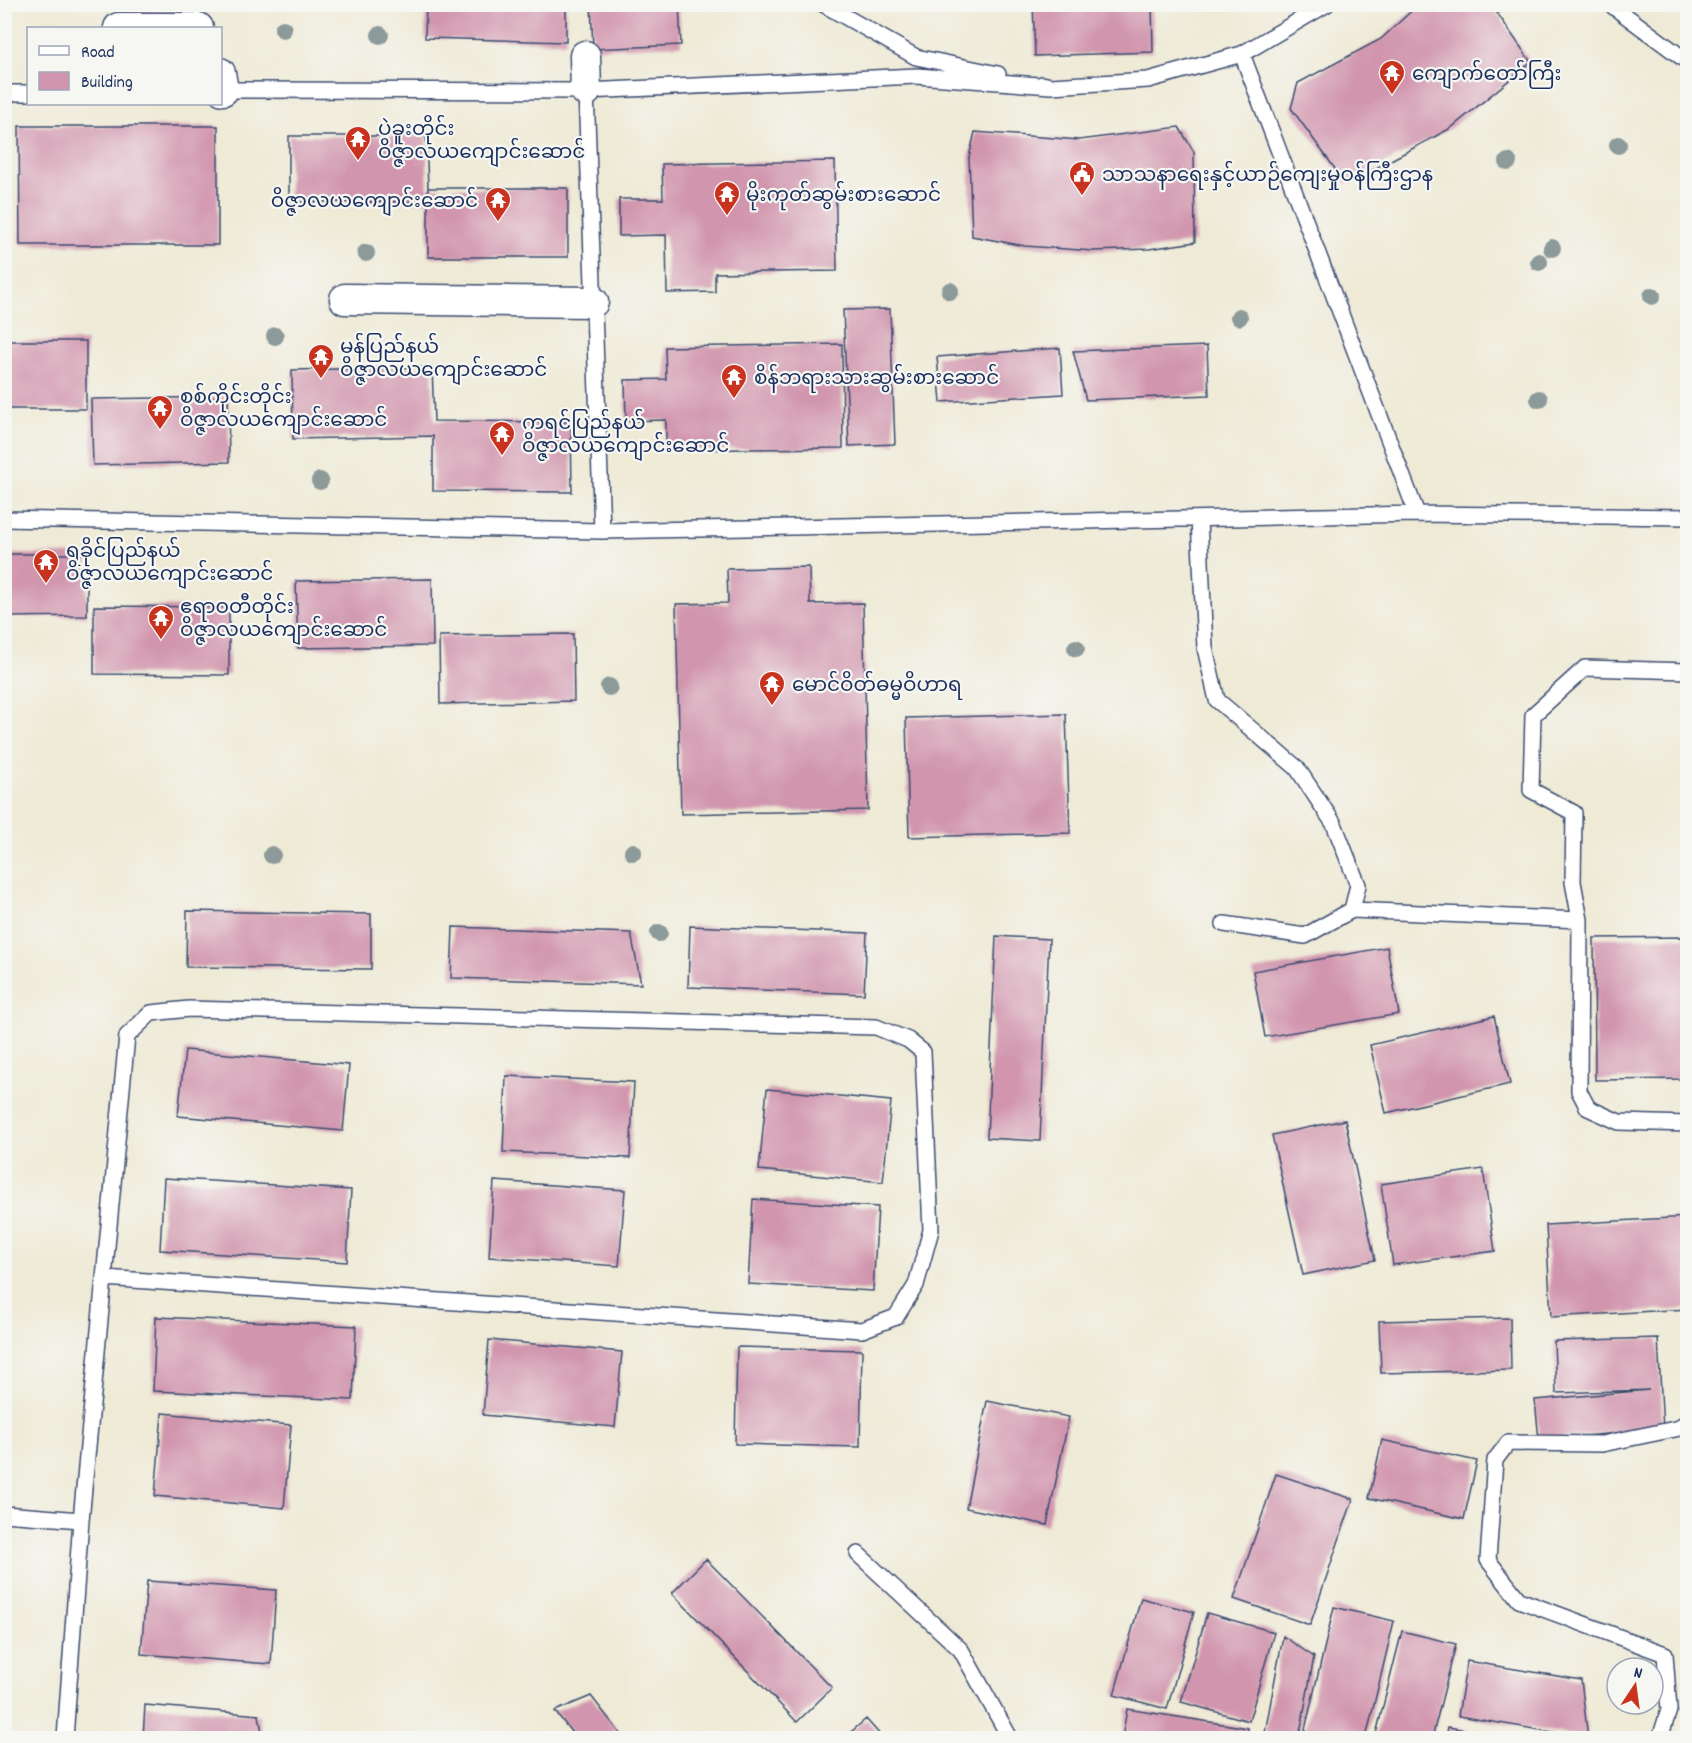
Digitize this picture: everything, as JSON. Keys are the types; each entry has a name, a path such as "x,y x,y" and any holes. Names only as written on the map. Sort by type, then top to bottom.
{"street":[{"path":"585,56 585,91"},
{"path":"345,299 593,302"}],"lane":[{"path":"823,4 916,57 1051,86"},
{"path":"222,85 585,91 917,76 1051,86 1148,80 1242,54 1327,4"},
{"path":"1610,4 1688,62"},
{"path":"1242,54 1418,514"},
{"path":"585,91 602,531"},
{"path":"4,93 27,93"},
{"path":"4,519 602,531 1418,514 1688,517"},
{"path":"1199,519 1205,648 1217,700 1297,768 1334,824 1358,885 1352,910"},
{"path":"1688,671 1585,668 1533,714 1531,790 1574,813 1573,882 1580,920 1579,1091 1588,1108 1619,1122 1688,1124"},
{"path":"1224,924 1305,936 1352,910 1580,920"},
{"path":"65,1738 81,1520 104,1278 127,1036 151,1013 189,1009 876,1027 908,1040 923,1052 931,1230 916,1285 896,1317 862,1330 104,1278"},
{"path":"1660,1738 1669,1710 1665,1654 1519,1600 1488,1560 1495,1460 1508,1443 1602,1444 1680,1428 1688,1420"},
{"path":"4,1514 81,1520"},
{"path":"858,1554 961,1650 1010,1738"}],"building":[{"path":"120,4 221,4 221,8 200,8 200,23 120,23"},
{"path":"426,4 566,4 566,42 425,38"},
{"path":"591,4 679,4 681,45 593,49"},
{"path":"1033,4 1152,4 1153,52 1035,56"},
{"name":"ကျောက်တော်ကြီး","path":"1419,4 1491,4 1531,62 1451,128 1346,184 1291,108 1298,83 1381,39"},
{"path":"19,126 218,126 218,245 20,245"},
{"name":"သာသနာရေးနှင့်ယာဉ်ကျေးမှုဝန်ကြီးဌာန","path":"1179,127 1194,152 1195,242 1149,249 1093,251 1025,246 972,236 969,157 975,132 1079,140"},
{"name":"ပဲခူးတိုင်း ဝိဇ္ဇာလယကျောင်းဆောင်","path":"289,136 426,136 428,188 426,202 289,202"},
{"name":"မိုးကုတ်ဆွမ်းစားဆောင်","path":"835,161 837,271 715,273 715,292 667,293 666,235 619,236 619,199 663,199 662,164"},
{"name":"ဝိဇ္ဇာလယကျောင်းဆောင်","path":"428,188 568,188 568,257 428,257"},
{"path":"890,309 895,444 849,446 843,310"},
{"path":"4,341 86,341 86,409 4,409"},
{"name":"စိန်ဘရားသားဆွမ်းစားဆောင်","path":"842,344 843,448 666,450 666,420 626,421 625,380 666,379 665,347"},
{"path":"1207,346 1209,395 1086,400 1073,351"},
{"path":"1060,348 1063,394 941,402 937,357"},
{"path":"432,367 434,421 571,422 572,492 433,491 433,436 293,439 292,370"},
{"name":"စစ်ကိုင်းတိုင်း ဝိဇ္ဇာလယကျောင်းဆောင်","path":"228,397 229,462 93,465 91,399"},
{"name":"ရခိုင်ပြည်နယ် ဝိဇ္ဇာလယကျောင်းဆောင်","path":"4,554 87,554 87,616 4,617"},
{"name":"မောင်ဝိတ်ဓမ္မဝိဟာရ","path":"809,567 810,604 863,603 868,810 681,814 676,604 728,603 727,569"},
{"path":"432,579 433,646 298,648 296,581"},
{"name":"ဧရာဝတီတိုင်း ဝိဇ္ဇာလယကျောင်းဆောင်","path":"94,606 229,607 229,675 94,674"},
{"path":"573,634 574,701 440,704 439,636"},
{"path":"1066,714 1070,833 909,837 906,718"},
{"path":"187,911 371,914 371,969 186,967"},
{"path":"690,926 867,933 864,994 688,987"},
{"path":"453,927 631,933 641,984 451,978"},
{"path":"996,936 1049,939 1040,1141 987,1138"},
{"path":"1688,937 1688,1079 1595,1080 1594,938"},
{"path":"1387,947 1399,1014 1265,1037 1253,971"},
{"path":"1494,1016 1510,1084 1386,1113 1370,1045"},
{"path":"185,1050 349,1065 343,1131 178,1116"},
{"path":"506,1076 634,1082 630,1158 503,1152"},
{"path":"767,1089 891,1101 883,1182 759,1170"},
{"path":"1345,1120 1375,1260 1303,1275 1272,1135"},
{"path":"1483,1169 1495,1251 1393,1265 1381,1184"},
{"path":"164,1178 351,1190 347,1262 160,1250"},
{"path":"494,1181 625,1190 619,1266 489,1257"},
{"path":"753,1199 878,1207 873,1291 748,1284"},
{"path":"1688,1217 1688,1309 1551,1317 1546,1225"},
{"path":"156,1317 356,1326 353,1400 153,1391"},
{"path":"1510,1318 1511,1370 1381,1373 1379,1321"},
{"path":"1658,1338 1663,1429 1539,1440 1535,1400 1649,1390 1556,1393 1554,1341"},
{"path":"489,1340 622,1352 615,1427 483,1415"},
{"path":"737,1347 862,1350 860,1447 735,1444"},
{"path":"987,1401 1069,1417 1047,1525 966,1508"},
{"path":"162,1413 291,1425 284,1508 155,1496"},
{"path":"1382,1440 1477,1461 1464,1519 1369,1498"},
{"path":"1276,1474 1353,1499 1310,1625 1234,1599"},
{"path":"706,1559 832,1688 797,1722 672,1593"},
{"path":"147,1581 276,1590 271,1664 141,1654"},
{"path":"1141,1598 1194,1612 1167,1709 1114,1695"},
{"path":"1334,1607 1394,1621 1366,1738 1303,1738"},
{"path":"1207,1613 1274,1632 1249,1721 1181,1702"},
{"path":"1402,1631 1456,1644 1432,1738 1375,1738"},
{"path":"1283,1636 1314,1657 1299,1738 1264,1738"},
{"path":"1467,1661 1581,1680 1588,1738 1458,1716"},
{"path":"591,1696 624,1738 576,1738 555,1711"},
{"path":"145,1705 259,1715 263,1738 143,1738"},
{"path":"1127,1709 1248,1728 1247,1738 1122,1738"},
{"path":"866,1719 883,1738 844,1738"},
{"path":"1448,1727 1506,1737 1506,1738 1446,1738"}],"place":[{"name":"ကျောက်တော်ကြီး","path":"1392,96"},
{"name":"ပဲခူးတိုင်း ဝိဇ္ဇာလယကျောင်းဆောင်","path":"358,162"},
{"name":"သာသနာရေးနှင့်ယာဉ်ကျေးမှုဝန်ကြီးဌာန","path":"1082,197"},
{"name":"မိုးကုတ်ဆွမ်းစားဆောင်","path":"727,217"},
{"name":"ဝိဇ္ဇာလယကျောင်းဆောင်","path":"498,223"},
{"name":"မွန်ပြည်နယ် ဝိဇ္ဇာလယကျောင်းဆောင်","path":"321,380"},
{"name":"စိန်ဘရားသားဆွမ်းစားဆောင်","path":"734,400"},
{"name":"စစ်ကိုင်းတိုင်း ဝိဇ္ဇာလယကျောင်းဆောင်","path":"160,431"},
{"name":"ကရင်ပြည်နယ် ဝိဇ္ဇာလယကျောင်းဆောင်","path":"502,457"},
{"name":"ရခိုင်ပြည်နယ် ဝိဇ္ဇာလယကျောင်းဆောင်","path":"46,585"},
{"name":"ဧရာဝတီတိုင်း ဝိဇ္ဇာလယကျောင်းဆောင်","path":"161,641"},
{"name":"မောင်ဝိတ်ဓမ္မဝိဟာရ","path":"772,707"}]}
